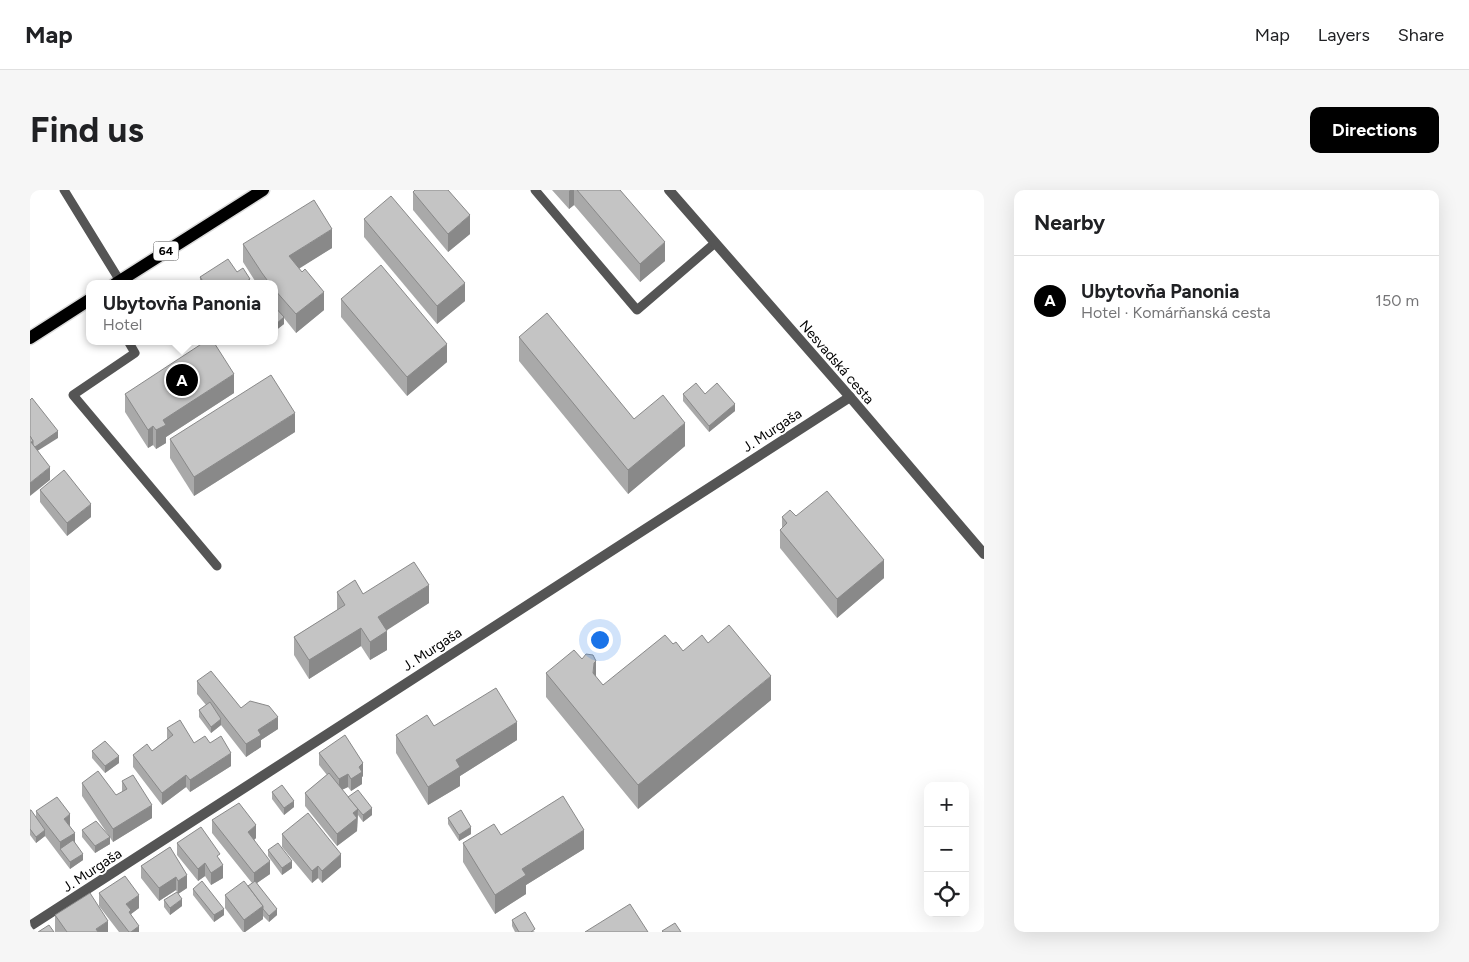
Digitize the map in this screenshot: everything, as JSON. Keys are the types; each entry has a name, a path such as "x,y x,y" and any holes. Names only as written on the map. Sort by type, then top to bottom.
{"main road":[{"name":"64","path":"121,280 263,190"},
{"path":"30,338 86,303"}],"street":[{"name":"Nesvadská cesta","path":"668,190 850,397 984,554"},
{"name":"J. Murgaša","path":"30,926 850,397"}],"lane":[{"path":"64,190 117,280"},
{"path":"535,190 637,310 715,243"},
{"path":"130,345 135,353 73,395 217,566"}],"building":[{"path":"415,190 448,190 470,215 448,234 413,192"},
{"path":"577,190 620,190 665,242 640,264"},
{"path":"391,196 465,283 437,306 364,219"},
{"path":"314,200 332,229 289,256 302,272 305,269 324,292 296,314 278,294 278,280 267,280 243,244"},
{"path":"228,259 237,272 243,268 250,279 202,280 200,277"},
{"path":"381,265 447,344 407,377 341,299"},
{"path":"278,310 284,317 278,322"},
{"path":"547,313 634,419 663,395 685,423 628,470 519,337"},
{"path":"200,345 216,345 234,374 163,420 166,425 156,430 153,426 148,430 125,394"},
{"path":"271,375 295,413 194,477 170,439"},
{"path":"696,383 705,394 717,383 735,404 709,426 683,394"},
{"path":"32,398 58,431 35,447 30,436 30,400"},
{"path":"30,436 33,441 31,442 50,467 30,483"},
{"path":"64,470 91,504 67,523 40,490"},
{"path":"827,491 884,560 837,599 780,530 787,523 782,517 790,510 796,516"},
{"path":"414,562 429,585 378,617 387,631 370,642 361,628 309,660 294,637 345,605 337,592 355,580 363,594"},
{"path":"729,625 771,676 638,785 546,673 574,650 582,659 586,654 593,655 596,661 593,673 603,685 665,635 673,644 676,642 683,651 702,635 708,643"},
{"path":"211,671 241,708 250,701 269,706 278,717 258,730 261,735 246,744 197,681"},
{"path":"496,688 517,722 456,760 460,767 428,787 396,735 427,715 434,726"},
{"path":"210,702 221,719 211,727 199,710"},
{"path":"180,720 194,743 205,736 210,743 221,736 231,753 190,780 186,775 162,793 133,755 147,744 152,751 173,735 167,728"},
{"path":"345,735 363,763 359,767 362,772 351,779 348,774 339,779 319,753"},
{"path":"105,741 119,756 105,766 92,751"},
{"path":"98,771 116,795 127,789 122,781 133,775 152,805 113,829 82,783"},
{"path":"329,773 358,809 353,813 357,818 337,834 305,793"},
{"path":"282,785 294,801 284,808 272,792"},
{"path":"358,790 372,808 363,815 348,797"},
{"path":"563,796 584,830 522,869 526,875 495,895 463,843 494,824 501,835"},
{"path":"57,797 70,814 64,819 75,833 60,842 36,811"},
{"path":"239,803 256,825 248,832 270,861 254,873 212,820"},
{"path":"30,810 45,830 36,837 30,829"},
{"path":"461,810 471,827 459,835 448,818"},
{"path":"308,813 341,854 322,871 318,866 312,871 282,834"},
{"path":"96,821 110,837 95,846 82,830"},
{"path":"201,827 220,854 217,856 223,865 211,873 205,863 198,869 177,843"},
{"path":"73,840 83,854 70,862 60,849"},
{"path":"278,843 292,861 282,868 268,850"},
{"path":"170,847 187,875 178,881 176,877 159,888 141,866"},
{"path":"125,876 139,895 126,904 139,926 131,932 129,932 99,893"},
{"path":"202,881 224,909 214,915 193,889"},
{"path":"244,881 263,906 244,920 225,895"},
{"path":"255,881 277,909 269,916 248,886"},
{"path":"177,892 182,899 170,908 164,900"},
{"path":"90,893 108,921 96,929 98,932 67,932 55,915"},
{"path":"630,904 648,932 585,932"},
{"path":"525,912 535,929 531,932 519,932 512,920"},
{"path":"675,923 681,932 662,931"},
{"path":"49,925 54,932 38,932"}],"place":[{"name":"Ubytovňa Panonia","path":"182,380"}]}
